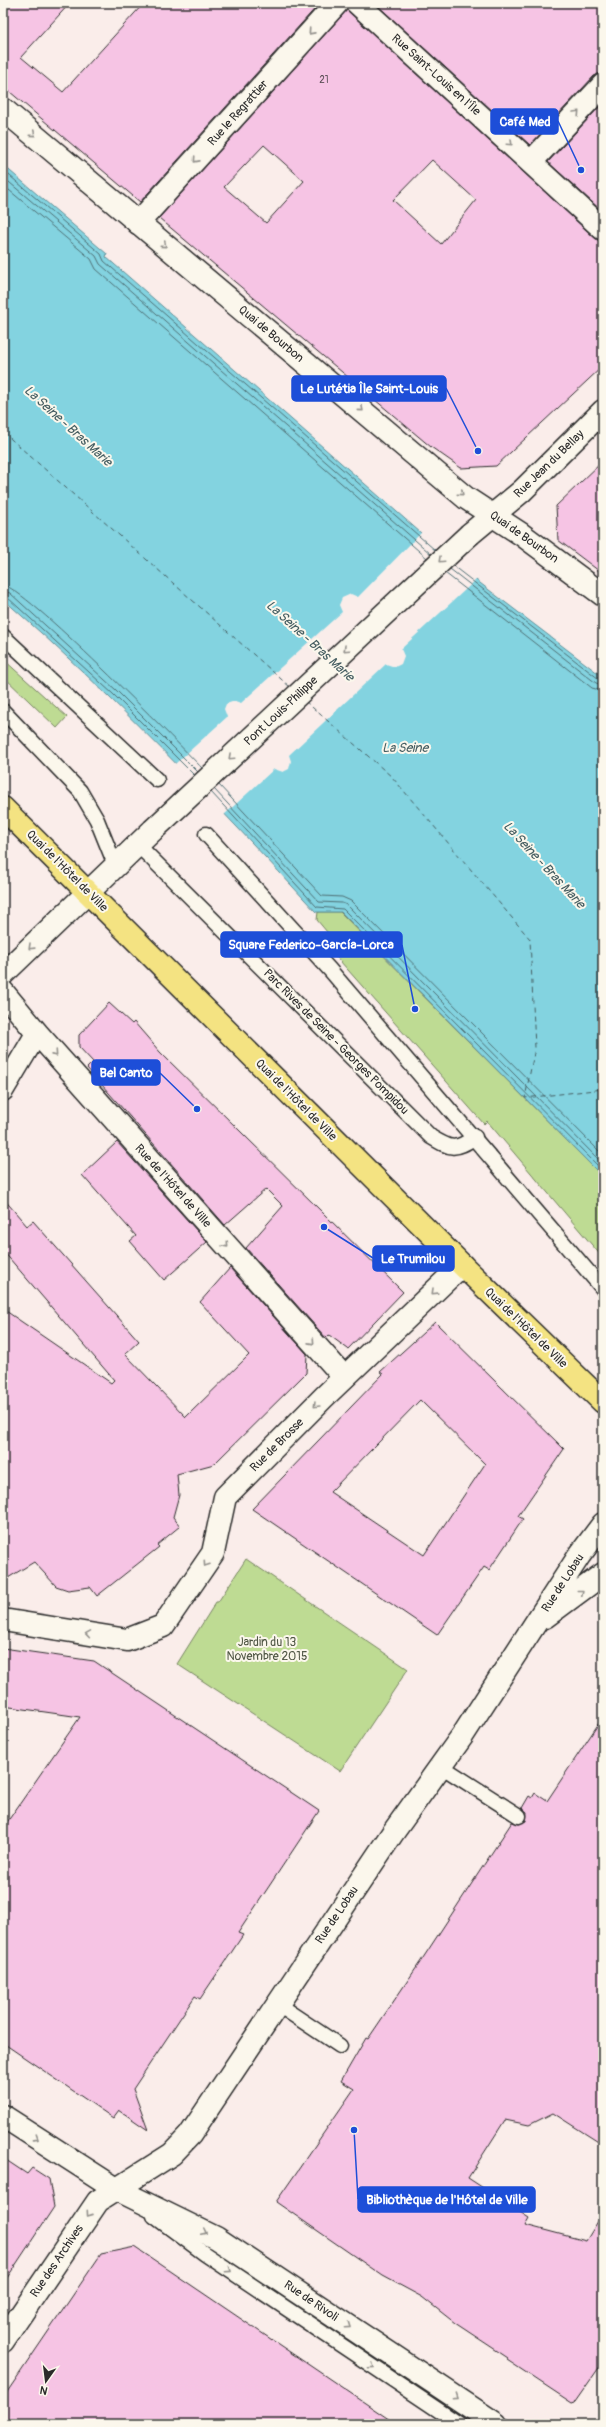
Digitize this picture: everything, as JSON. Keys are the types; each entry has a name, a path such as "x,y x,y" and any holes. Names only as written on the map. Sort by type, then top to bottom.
{"main road":[{"name":"Quai de l'Hôtel de Ville","path":"3,808 462,1265 597,1396 603,1416"}],"street":[{"name":"Rue le Regrattier","path":"138,223 337,3"},
{"name":"Rue Saint-Louis en l'Île","path":"357,3 603,229"},
{"path":"531,162 603,85"},
{"name":"Quai de Bourbon","path":"3,109 466,498 522,534 603,595"},
{"name":"Rue Jean du Bellay","path":"492,515 522,491 603,411"},
{"name":"Pont Louis-Philippe","path":"3,974 88,892 492,515"},
{"name":"Rue de l'Hôtel de Ville","path":"3,992 37,1033 344,1377"},
{"path":"3,1090 37,1033"},
{"name":"Rue de Brosse","path":"3,1620 127,1640 163,1626 213,1553 225,1498 344,1377 462,1265"},
{"name":"Rue de Lobau","path":"118,2190 172,2154 190,2135 277,2004 441,1766 603,1524"},
{"name":"Rue de Lobau","path":"537,1622 603,1574"},
{"name":"Rue de Rivoli","path":"3,2116 118,2190 216,2238 496,2424"},
{"name":"Rue des Archives","path":"3,2341 98,2202 118,2190"}],"lane":[{"path":"3,636 157,780"},
{"path":"3,711 80,791 97,820 116,867"},
{"path":"206,834 298,934 474,1137 603,1289"},
{"name":"Parc Rives de Seine - Georges Pompidou","path":"146,838 431,1137 449,1147 460,1147 474,1137"},
{"path":"441,1766 519,1816"},
{"path":"277,2004 340,2046"},
{"name":"Rue de Rivoli","path":"118,2190 205,2254 459,2424"}],"green space":[{"path":"3,659 67,717 57,728 3,676"},
{"path":"318,912 340,912 603,1177 603,1258 487,1121 484,1124 325,944 332,938 317,920"},
{"name":"Jardin du 13 Novembre 2015","path":"246,1559 408,1669 340,1771 177,1664 216,1602 218,1602"}],"water":[{"name":"La Seine","path":"3,165 107,254 106,257 476,580 603,677 603,1177 341,912 316,912 164,751 85,674 3,599"}],"pier":[{"path":"422,532 478,578 401,649 404,656 401,664 395,667 386,664 289,755 291,761 289,769 283,772 274,769 224,815 175,764 227,717 224,709 226,704 235,701 241,703 342,612 339,605 342,598 351,594 358,597"}],"building":[{"path":"3,3 70,3 21,57 63,92 144,3 320,3 140,202 3,86"},
{"path":"375,3 603,3 603,73 594,76 530,145"},
{"path":"347,10 595,238 603,241 603,366 496,466 461,468 431,447 159,218","holes":["264,145 304,181 266,223 224,187","432,160 476,200 441,244 393,200"]},
{"path":"603,103 603,212 548,162"},
{"path":"603,461 603,574 558,540 556,506"},
{"path":"109,1003 132,1024 134,1022 160,1052 403,1292 348,1349 329,1335 326,1338 246,1248 283,1206 266,1189 225,1225 87,1068 93,1062 79,1047 79,1035"},
{"path":"117,1142 207,1242 164,1280 130,1241 136,1236 82,1175"},
{"path":"3,1198 27,1226 33,1221 139,1341 125,1354 186,1417 249,1355 200,1302 230,1268 307,1354 306,1373 214,1464 177,1474 179,1495 173,1517 180,1526 157,1545 159,1547 97,1596 90,1587 68,1590 56,1586 34,1562 3,1581 3,1309 111,1383 114,1380 3,1251"},
{"path":"435,1322 564,1449 518,1516 523,1519 489,1570 484,1567 437,1635 252,1509 383,1374 380,1372","holes":["420,1400 485,1464 424,1555 330,1492"]},
{"path":"3,1648 94,1661 319,1811 238,1933 243,1935 231,1953 200,1999 195,1996 133,2089 148,2130 119,2110 113,2118 3,2043 3,1828 80,1717 3,1706"},
{"path":"603,1717 603,2145 553,2113 529,2125 505,2120 468,2178 529,2218 525,2225 586,2241 603,2213 603,2362 575,2402 572,2403 507,2360 508,2358 455,2323 422,2297 383,2276 276,2202 354,2089 341,2081 366,2038 368,2039 421,1961 512,1822 519,1824 526,1821 527,1812 522,1808 529,1796 532,1798 535,1793 547,1801"},
{"path":"3,2158 27,2174 32,2168 49,2179 54,2207 3,2284"},
{"path":"135,2247 396,2424 3,2424 3,2398 101,2254"}],"ferry route":[{"path":"3,432 290,687"},
{"path":"305,701 392,777 530,939 535,1048 525,1098 603,1089"}],"place":[{"name":"Café Med","path":"581,170"},
{"name":"Le Lutétia Île Saint-Louis","path":"478,451"},
{"name":"Square Federico-García-Lorca","path":"415,1009"},
{"name":"Bel Canto","path":"197,1109"},
{"name":"Le Trumilou","path":"324,1227"},
{"name":"Bibliothèque de l'Hôtel de Ville","path":"354,2130"}],"water label":[{"name":"La Seine - Bras Marie","path":"68,426"},
{"name":"La Seine - Bras Marie","path":"310,641"},
{"name":"La Seine - Bras Marie","path":"544,865"}]}
